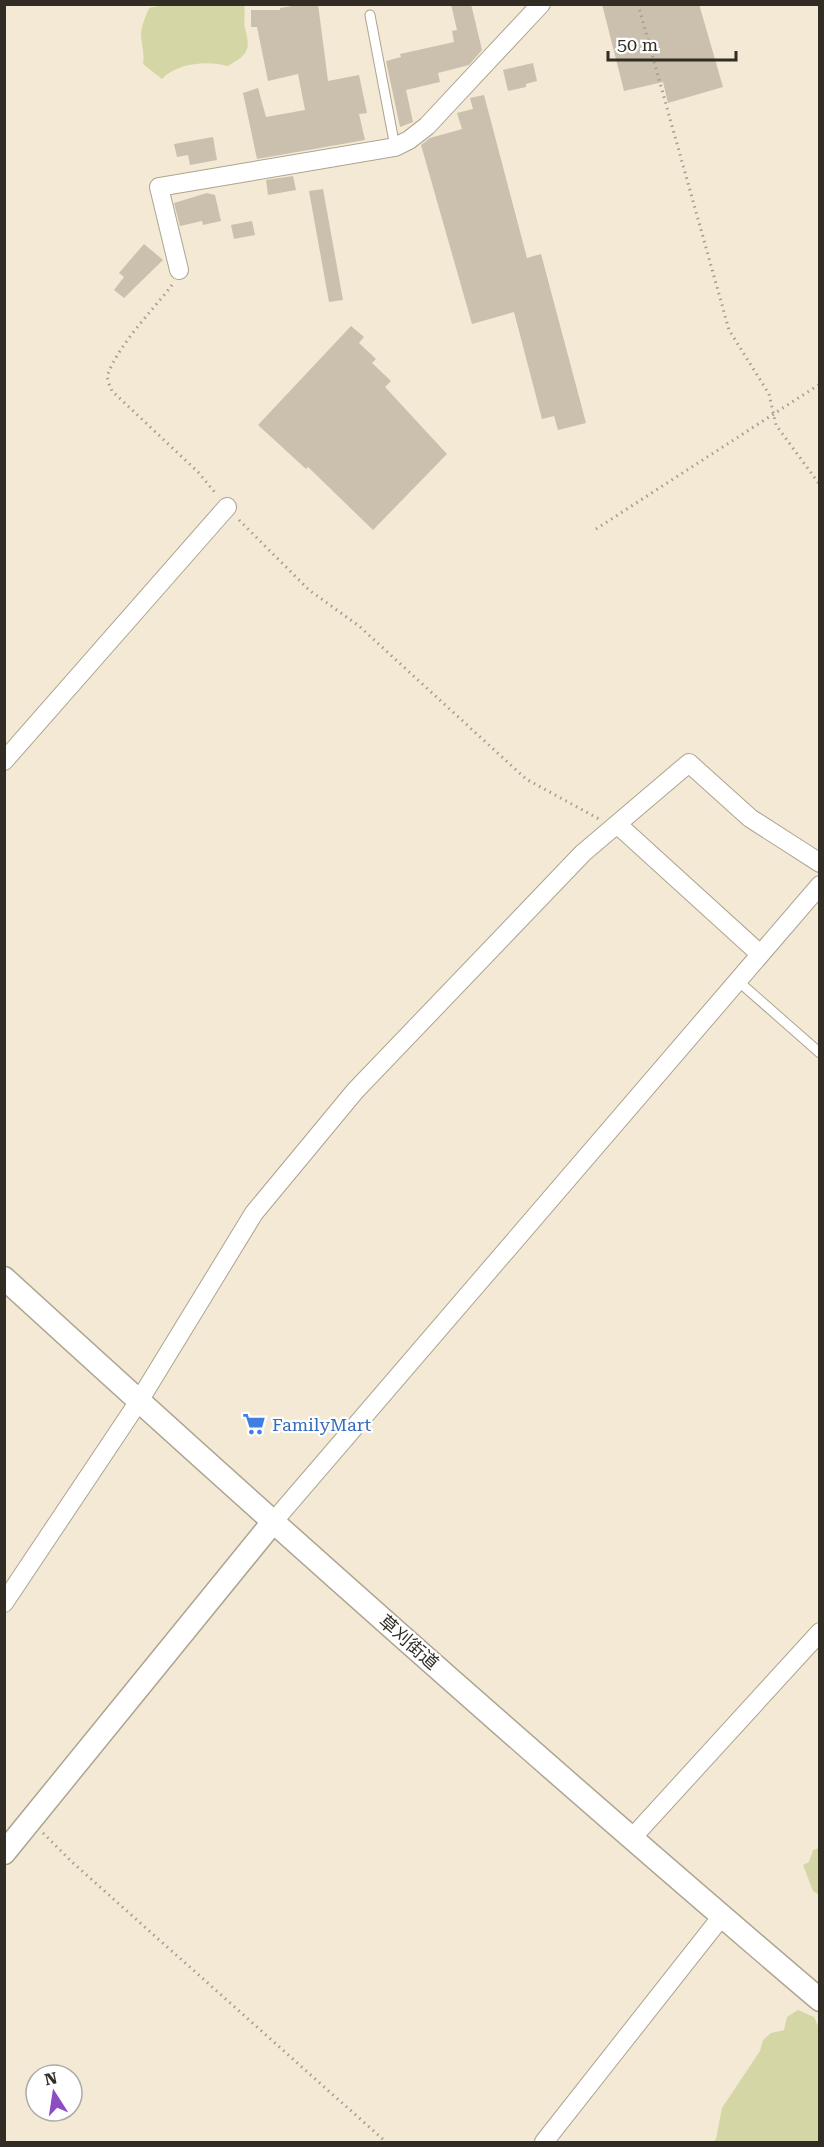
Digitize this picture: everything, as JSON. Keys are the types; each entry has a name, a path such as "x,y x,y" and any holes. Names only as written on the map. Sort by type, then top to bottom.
{"street":[{"path":"179,270 159,188 395,147 409,140 427,126 541,4"},
{"path":"4,761 227,507"},
{"path":"4,1603 29,1570 139,1401 254,1213 355,1091 583,853 689,762 750,818 819,863"},
{"path":"615,825 760,954"},
{"path":"4,1853 273,1522 819,885"},
{"name":"草刈街道","path":"4,1278 273,1522 631,1839 819,2000"},
{"path":"631,1839 819,1632"},
{"path":"544,2142 722,1916"}],"lane":[{"path":"370,15 395,147"},
{"path":"738,981 819,1053"}],"path":[{"path":"638,4 729,330 769,394 776,425 819,485"},
{"path":"179,270 176,281 125,346 108,375 108,383 112,392 198,472 227,507 309,590 359,626 526,779 615,825"},
{"path":"596,529 819,384"},
{"path":"32,1821 72,1862 386,2142"}],"green space":[{"path":"168,4 244,5 244,25 248,47 244,55 228,66 202,63 184,66 175,69 162,79 143,64 141,33 149,8"},
{"path":"820,1848 819,1895 813,1891 803,1865 809,1862 813,1850"},
{"path":"798,2010 814,2017 819,2028 819,2142 713,2142 716,2139 722,2108 760,2051 763,2040 771,2033 784,2030 787,2017"}],"building":[{"path":"318,4 328,81 359,75 367,113 359,114 365,140 257,159 243,93 258,88 266,117 305,110 298,74 268,81 257,27 251,27 251,10 280,10 280,8"},
{"path":"451,4 471,4 482,50 469,65 438,73 440,82 406,90 413,122 400,127 386,61 401,57 400,54 454,42 452,31 457,30"},
{"path":"602,4 699,4 723,87 668,103 663,82 624,91"},
{"path":"533,63 537,81 526,84 526,87 508,91 503,70"},
{"path":"484,95 527,258 541,254 586,423 558,430 554,416 542,419 514,312 472,324 421,145 430,138 462,129 457,113 473,109 470,98"},
{"path":"213,137 217,160 190,165 188,155 177,157 174,144"},
{"path":"293,176 296,190 268,195 266,180"},
{"path":"323,189 343,300 329,302 309,191"},
{"path":"207,193 215,195 221,221 203,225 202,221 180,226 174,203"},
{"path":"252,221 255,235 234,239 231,225"},
{"path":"144,244 163,260 124,298 114,290 124,277 119,273"},
{"path":"351,326 364,337 359,343 376,359 372,363 391,381 385,387 447,454 373,530 308,467 306,469 258,425"}],"place":[{"name":"FamilyMart","path":"254,1424"}]}
